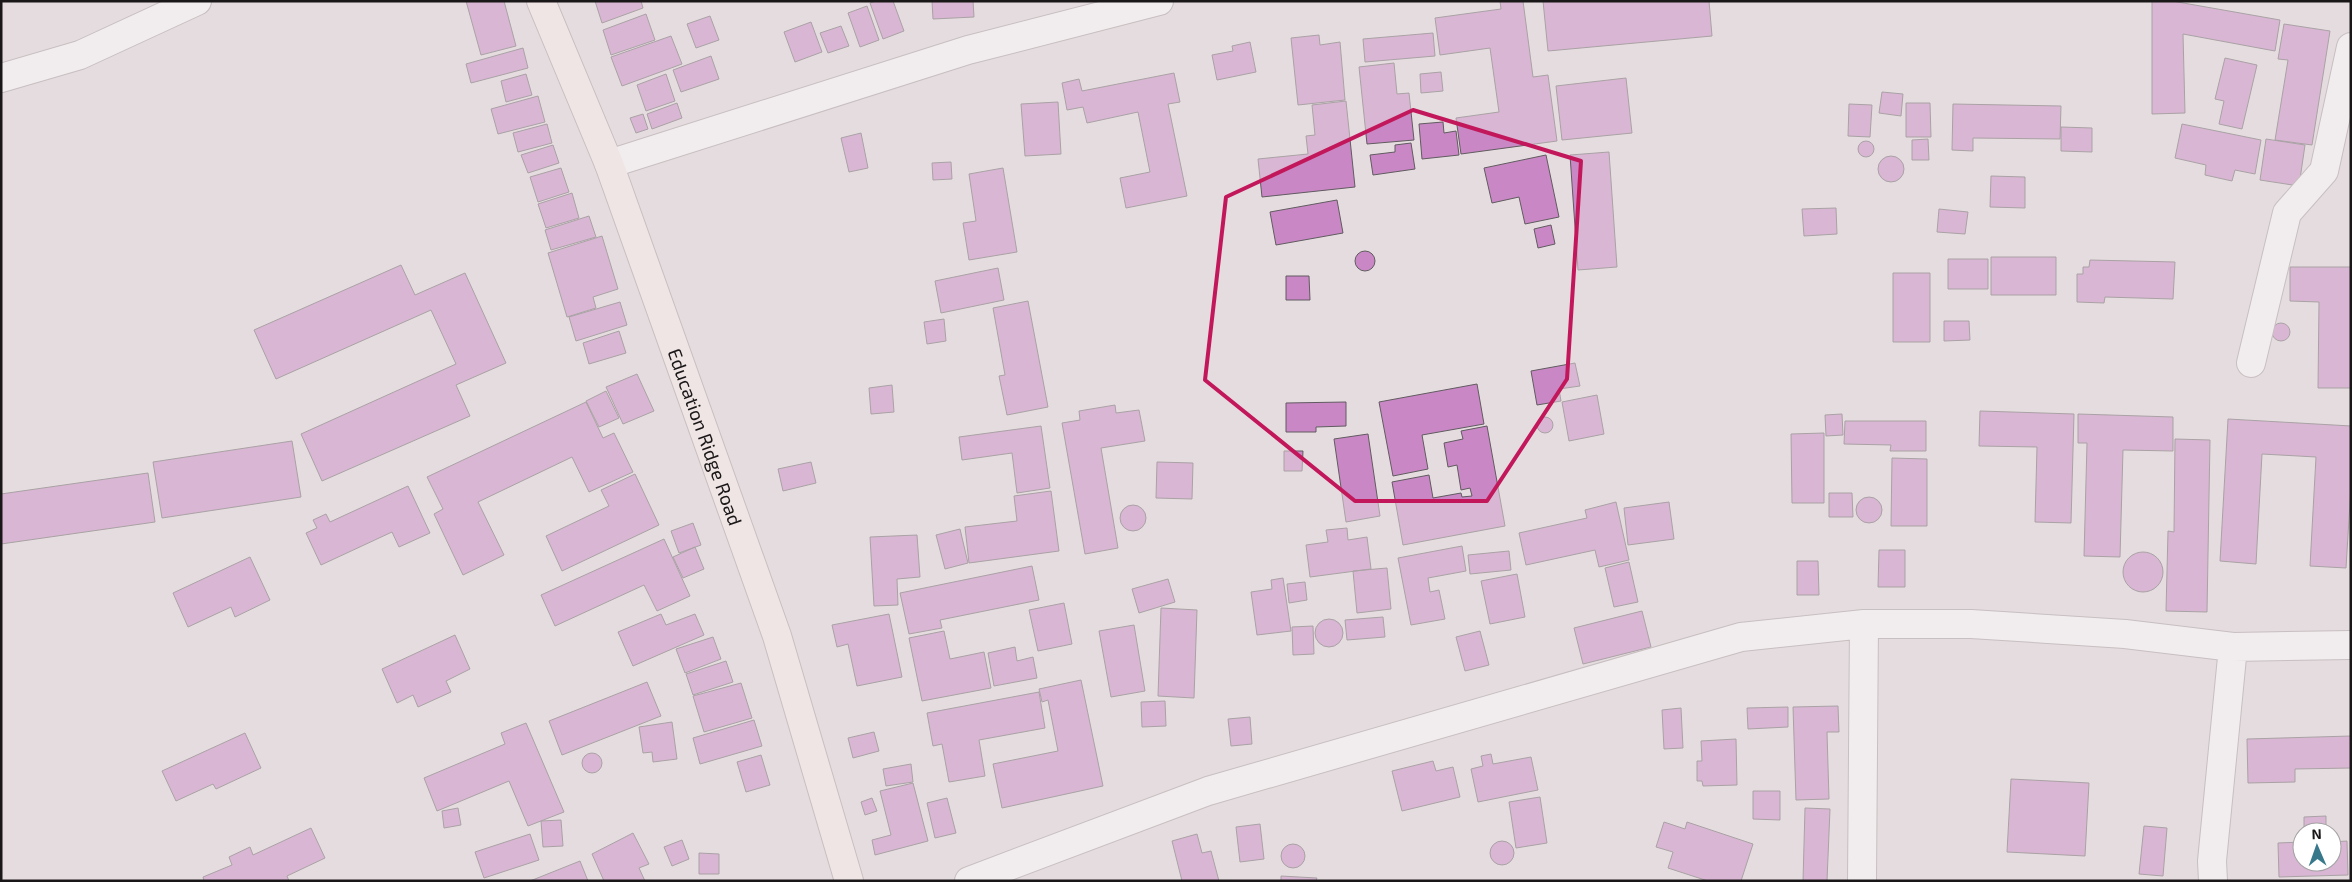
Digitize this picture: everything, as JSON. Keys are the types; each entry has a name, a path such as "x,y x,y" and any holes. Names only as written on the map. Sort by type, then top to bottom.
{"main road":[{"name":"Education Ridge Road","path":"541,1 609,164 778,636 849,881"}],"street":[{"path":"1,78 80,55 197,1"},
{"path":"609,164 968,50 1159,1"},
{"path":"2251,363 2287,213 2324,171 2351,47"},
{"path":"1862,881 1864,624"},
{"path":"970,881 1208,791 1741,636 1864,624 1971,624 2125,634 2233,647 2351,645"},
{"path":"2213,881 2212,861 2233,647"}],"highlighted area":[{"path":"1413,110 1581,161 1567,379 1487,501 1355,501 1205,380 1226,197"}],"building":[{"path":"466,1 504,1 516,46 481,55"},
{"path":"595,1 641,1 643,8 602,23"},
{"path":"893,1 904,31 883,39 870,3"},
{"path":"932,1 973,1 974,17 933,19"},
{"path":"1500,1 1523,1 1533,77 1548,75 1557,141 1461,154 1456,118 1499,112 1490,48 1440,55 1435,18 1501,9"},
{"path":"1543,1 1709,1 1712,36 1548,51"},
{"path":"2152,1 2172,1 2280,20 2275,51 2183,34 2185,113 2152,114"},
{"path":"867,6 879,40 860,47 848,13"},
{"path":"646,14 655,40 611,55 603,30"},
{"path":"710,16 719,40 696,48 687,24"},
{"path":"811,22 822,52 795,62 784,32"},
{"path":"2284,24 2330,31 2312,145 2275,140 2288,60 2278,59"},
{"path":"841,26 849,46 828,53 820,33"},
{"path":"1433,33 1435,56 1365,62 1363,39"},
{"path":"1319,35 1320,45 1340,42 1345,100 1298,105 1291,38"},
{"path":"671,36 682,64 622,86 611,57"},
{"path":"1250,42 1256,72 1217,80 1212,55 1233,51 1232,46"},
{"path":"523,48 528,68 471,83 466,64"},
{"path":"711,56 719,79 681,92 673,70"},
{"path":"2225,58 2257,65 2242,129 2219,124 2224,101 2215,99"},
{"path":"1394,63 1397,94 1409,93 1414,140 1367,144 1359,67"},
{"path":"1441,72 1443,91 1421,93 1420,74"},
{"path":"1174,73 1180,102 1168,104 1187,196 1126,208 1120,178 1150,172 1138,112 1087,123 1083,107 1067,110 1062,83 1079,79 1082,91"},
{"path":"526,74 532,95 506,102 501,81"},
{"path":"666,74 675,101 646,111 637,85"},
{"path":"1626,78 1632,133 1562,140 1556,86"},
{"path":"1882,92 1903,94 1901,116 1879,113"},
{"path":"538,96 545,122 498,134 491,109"},
{"path":"1346,101 1355,187 1262,197 1258,159 1308,154 1306,136 1315,135 1312,105"},
{"path":"1058,102 1061,154 1025,156 1021,104"},
{"path":"677,103 682,118 652,129 647,114"},
{"path":"1906,103 1930,103 1931,137 1906,137"},
{"path":"1849,104 1872,105 1870,137 1848,136"},
{"path":"1953,104 2061,106 2060,139 1973,138 1973,151 1952,150"},
{"path":"643,114 648,129 636,133 630,118"},
{"path":"1443,122 1444,133 1456,131 1459,155 1422,159 1419,124"},
{"path":"547,124 552,143 518,152 513,133"},
{"path":"2182,124 2261,140 2255,174 2235,170 2232,181 2205,175 2206,165 2175,158"},
{"path":"2061,127 2092,128 2092,152 2061,151"},
{"path":"861,133 868,168 849,172 841,138"},
{"path":"1928,139 1929,160 1912,160 1912,140"},
{"path":"2266,139 2305,145 2299,186 2260,180"},
{"path":"1863,141 1869,141 1874,146 1872,155 1863,157 1858,152 1858,146"},
{"path":"1411,143 1415,169 1373,175 1370,155 1395,152 1395,145"},
{"path":"553,145 559,163 528,173 521,155"},
{"path":"1609,152 1617,267 1578,270 1570,155"},
{"path":"1546,155 1559,217 1525,224 1519,197 1492,203 1484,168"},
{"path":"1891,156 1900,160 1904,169 1900,178 1891,182 1882,178 1878,169 1882,160"},
{"path":"951,162 952,179 933,180 932,163"},
{"path":"561,168 569,192 538,202 530,177"},
{"path":"1003,168 1017,252 969,260 963,223 976,221 969,174"},
{"path":"1991,176 2025,177 2025,208 1990,207"},
{"path":"572,193 579,218 546,228 538,204"},
{"path":"1337,200 1343,233 1276,245 1270,212"},
{"path":"1836,208 1837,234 1804,236 1802,209"},
{"path":"1939,209 1968,212 1965,234 1937,232"},
{"path":"589,216 596,237 551,250 545,230"},
{"path":"1551,225 1555,244 1538,248 1534,229"},
{"path":"602,236 618,289 593,297 596,308 567,317 548,253"},
{"path":"1361,251 1369,251 1375,257 1375,265 1369,271 1361,271 1355,265 1355,257"},
{"path":"1991,257 2056,257 2056,295 1991,295"},
{"path":"1948,259 1988,259 1988,289 1948,289"},
{"path":"2090,260 2175,262 2173,299 2105,297 2104,303 2077,302 2077,274 2083,274 2083,267 2089,267"},
{"path":"401,265 415,295 465,273 506,363 456,385 470,416 322,481 301,434 456,364 431,310 276,379 254,330"},
{"path":"2290,267 2351,267 2351,388 2318,388 2319,302 2290,301"},
{"path":"998,268 1004,300 941,313 935,281"},
{"path":"1893,273 1930,273 1930,342 1893,342"},
{"path":"1286,276 1309,276 1310,300 1286,300"},
{"path":"1028,301 1048,407 1007,415 999,376 1005,375 993,308"},
{"path":"620,302 627,325 576,341 569,317"},
{"path":"944,319 946,341 927,344 924,322"},
{"path":"1944,321 1969,321 1970,340 1944,341"},
{"path":"2281,323 2287,326 2290,332 2287,338 2281,341 2275,338 2272,332 2275,326"},
{"path":"619,331 626,353 589,364 583,343"},
{"path":"1575,363 1580,386 1559,389 1561,401 1537,405 1531,371"},
{"path":"637,374 654,411 623,424 606,387"},
{"path":"1477,384 1484,424 1422,435 1428,469 1393,476 1379,402"},
{"path":"892,385 894,412 871,414 869,388"},
{"path":"606,391 619,418 599,427 586,401"},
{"path":"1597,395 1604,434 1569,441 1562,402"},
{"path":"586,402 603,438 614,433 633,472 589,492 572,457 478,502 504,555 463,575 434,514 443,509 427,477"},
{"path":"1346,402 1346,426 1316,427 1316,432 1286,432 1286,403"},
{"path":"1115,405 1116,413 1139,410 1145,441 1101,448 1118,548 1085,554 1062,423 1080,420 1079,411"},
{"path":"1980,411 2074,414 2071,523 2035,522 2037,447 1979,446"},
{"path":"1842,414 1843,435 1826,436 1825,415"},
{"path":"2078,414 2173,417 2173,451 2123,450 2120,557 2084,556 2087,443 2078,443"},
{"path":"1542,417 1548,417 1553,422 1551,431 1542,433 1537,428 1537,422"},
{"path":"2228,419 2351,426 2351,486 2346,568 2310,566 2316,457 2262,454 2256,564 2220,561"},
{"path":"1845,421 1926,421 1926,451 1890,451 1891,445 1844,444"},
{"path":"1041,426 1050,488 1017,493 1012,453 962,460 959,437"},
{"path":"1487,426 1505,526 1403,545 1392,482 1429,475 1433,498 1461,493 1462,497 1472,496 1470,488 1461,490 1457,465 1448,467 1444,443 1463,439 1461,431"},
{"path":"1824,433 1824,503 1792,503 1791,434"},
{"path":"1368,434 1380,516 1346,522 1334,439"},
{"path":"2175,439 2210,440 2207,612 2166,611 2168,531 2174,532"},
{"path":"292,441 301,497 162,518 153,462"},
{"path":"1284,451 1303,451 1302,471 1284,471"},
{"path":"1892,458 1927,459 1927,526 1891,526"},
{"path":"811,462 816,483 783,491 778,469"},
{"path":"1157,462 1193,463 1192,499 1156,498"},
{"path":"148,473 155,522 1,544 1,494"},
{"path":"635,474 659,525 562,571 546,536 609,506 601,490"},
{"path":"408,486 430,533 399,547 392,532 321,565 306,533 317,528 313,520 326,514 330,522"},
{"path":"1051,491 1059,551 969,563 965,527 1017,521 1014,496"},
{"path":"1829,493 1852,493 1853,517 1829,517"},
{"path":"1869,497 1878,501 1882,510 1878,519 1869,523 1860,519 1856,510 1860,501"},
{"path":"1616,502 1629,560 1599,567 1595,550 1526,565 1519,533 1587,518 1585,510"},
{"path":"1669,502 1674,539 1628,545 1624,508"},
{"path":"1133,505 1142,509 1146,518 1142,527 1133,531 1124,527 1120,518 1124,509"},
{"path":"693,523 701,545 679,553 671,531"},
{"path":"1347,528 1348,540 1367,537 1371,569 1310,577 1306,545 1328,542 1326,530"},
{"path":"960,529 968,563 945,569 936,535"},
{"path":"917,535 920,577 897,579 898,605 874,606 870,537"},
{"path":"664,539 690,596 657,611 644,585 555,626 541,595"},
{"path":"1462,546 1466,571 1428,578 1430,592 1439,590 1445,619 1411,625 1398,558"},
{"path":"695,547 704,569 683,578 673,557"},
{"path":"1879,550 1905,550 1905,587 1878,587"},
{"path":"1509,551 1511,570 1470,574 1468,555"},
{"path":"2143,552 2157,558 2163,572 2157,586 2143,592 2129,586 2123,572 2129,558"},
{"path":"250,557 270,600 235,617 231,607 188,627 173,593"},
{"path":"1797,561 1818,561 1819,595 1797,595"},
{"path":"1629,562 1638,602 1614,607 1605,568"},
{"path":"1032,566 1039,600 940,620 942,628 909,634 900,593"},
{"path":"1387,568 1391,609 1357,613 1353,571"},
{"path":"1517,574 1525,617 1490,624 1481,581"},
{"path":"1283,578 1291,631 1257,635 1251,592 1272,589 1271,580"},
{"path":"1168,579 1175,602 1139,613 1132,589"},
{"path":"1305,582 1307,600 1289,603 1287,584"},
{"path":"1064,603 1072,644 1038,651 1029,610"},
{"path":"1161,608 1197,610 1194,698 1158,696"},
{"path":"1642,611 1651,647 1583,664 1574,628"},
{"path":"661,614 666,625 695,614 704,635 633,666 618,632"},
{"path":"889,614 902,677 857,686 848,644 837,647 832,625"},
{"path":"1383,617 1385,637 1347,640 1345,620"},
{"path":"1329,619 1339,623 1343,633 1339,643 1329,647 1319,643 1315,633 1319,623"},
{"path":"1134,625 1145,691 1111,697 1099,631"},
{"path":"1313,626 1314,654 1293,655 1292,627"},
{"path":"944,631 950,659 984,652 991,688 922,701 909,638"},
{"path":"1480,631 1489,665 1465,671 1456,637"},
{"path":"455,635 470,669 446,681 451,692 418,707 413,695 397,703 382,669"},
{"path":"713,637 721,659 685,673 676,649"},
{"path":"1015,647 1017,661 1033,657 1037,678 994,686 988,653"},
{"path":"726,661 733,682 693,695 686,674"},
{"path":"1081,680 1103,786 1002,808 993,764 1058,751 1048,700 1042,702 1039,689"},
{"path":"647,682 661,716 562,755 549,721"},
{"path":"741,683 752,718 704,732 693,696"},
{"path":"1039,692 1045,728 979,740 985,776 949,782 942,744 933,746 927,713"},
{"path":"1165,701 1166,726 1142,727 1141,702"},
{"path":"1838,706 1839,732 1827,732 1829,799 1796,800 1793,707"},
{"path":"1788,707 1788,727 1748,729 1747,708"},
{"path":"1681,708 1683,748 1664,749 1662,710"},
{"path":"1250,717 1252,744 1231,746 1228,719"},
{"path":"754,720 762,746 700,764 693,738"},
{"path":"672,722 677,759 653,762 652,752 643,753 639,727"},
{"path":"526,723 564,812 528,826 509,781 437,811 424,778 505,744 501,733"},
{"path":"874,732 879,751 853,758 848,738"},
{"path":"245,733 261,768 216,789 213,784 176,801 162,771"},
{"path":"2351,736 2351,768 2295,769 2295,782 2248,783 2247,739"},
{"path":"1736,739 1737,785 1703,786 1702,781 1697,781 1697,761 1702,761 1701,741"},
{"path":"592,753 599,756 602,763 599,770 592,773 585,770 582,763 585,756"},
{"path":"1491,754 1493,764 1531,757 1538,790 1478,802 1471,769 1483,766 1481,756"},
{"path":"761,755 770,785 746,792 737,762"},
{"path":"1433,761 1436,771 1453,767 1460,797 1402,811 1392,771"},
{"path":"911,764 913,782 886,786 883,769"},
{"path":"2011,779 2089,783 2085,856 2007,852"},
{"path":"913,783 928,841 875,855 872,840 891,835 880,791"},
{"path":"1753,791 1780,791 1780,820 1753,819"},
{"path":"1540,797 1547,843 1516,848 1509,802"},
{"path":"872,798 877,811 865,815 861,802"},
{"path":"947,798 956,833 935,838 927,803"},
{"path":"458,808 461,825 444,828 442,811"},
{"path":"1805,808 1830,809 1827,881 1803,881"},
{"path":"2326,816 2326,822 2304,822 2304,817"},
{"path":"561,820 563,846 543,847 541,821"},
{"path":"1664,822 1685,829 1687,822 1753,844 1741,881 1708,881 1668,868 1673,852 1656,847"},
{"path":"1260,824 1264,859 1240,862 1236,827"},
{"path":"2144,826 2167,828 2163,876 2139,874"},
{"path":"311,828 325,858 287,876 289,881 204,881 203,877 232,865 229,857 250,847 253,855"},
{"path":"633,833 649,864 639,868 645,881 604,881 592,854"},
{"path":"530,834 539,860 484,878 475,852"},
{"path":"1197,834 1202,853 1211,851 1219,881 1182,881 1172,841"},
{"path":"682,840 689,859 672,866 664,847"},
{"path":"1502,841 1510,845 1514,853 1510,861 1502,865 1494,861 1490,853 1494,845"},
{"path":"2342,841 2347,841 2348,875 2279,877 2278,843 2292,842 2292,872 2342,872"},
{"path":"1293,844 1298,845 1304,851 1304,861 1298,867 1293,868 1288,867 1282,861 1281,856 1282,851 1288,845"},
{"path":"699,853 719,854 719,874 699,874"},
{"path":"580,861 588,881 530,881"},
{"path":"1281,876 1317,878 1316,881 1281,881"}]}
